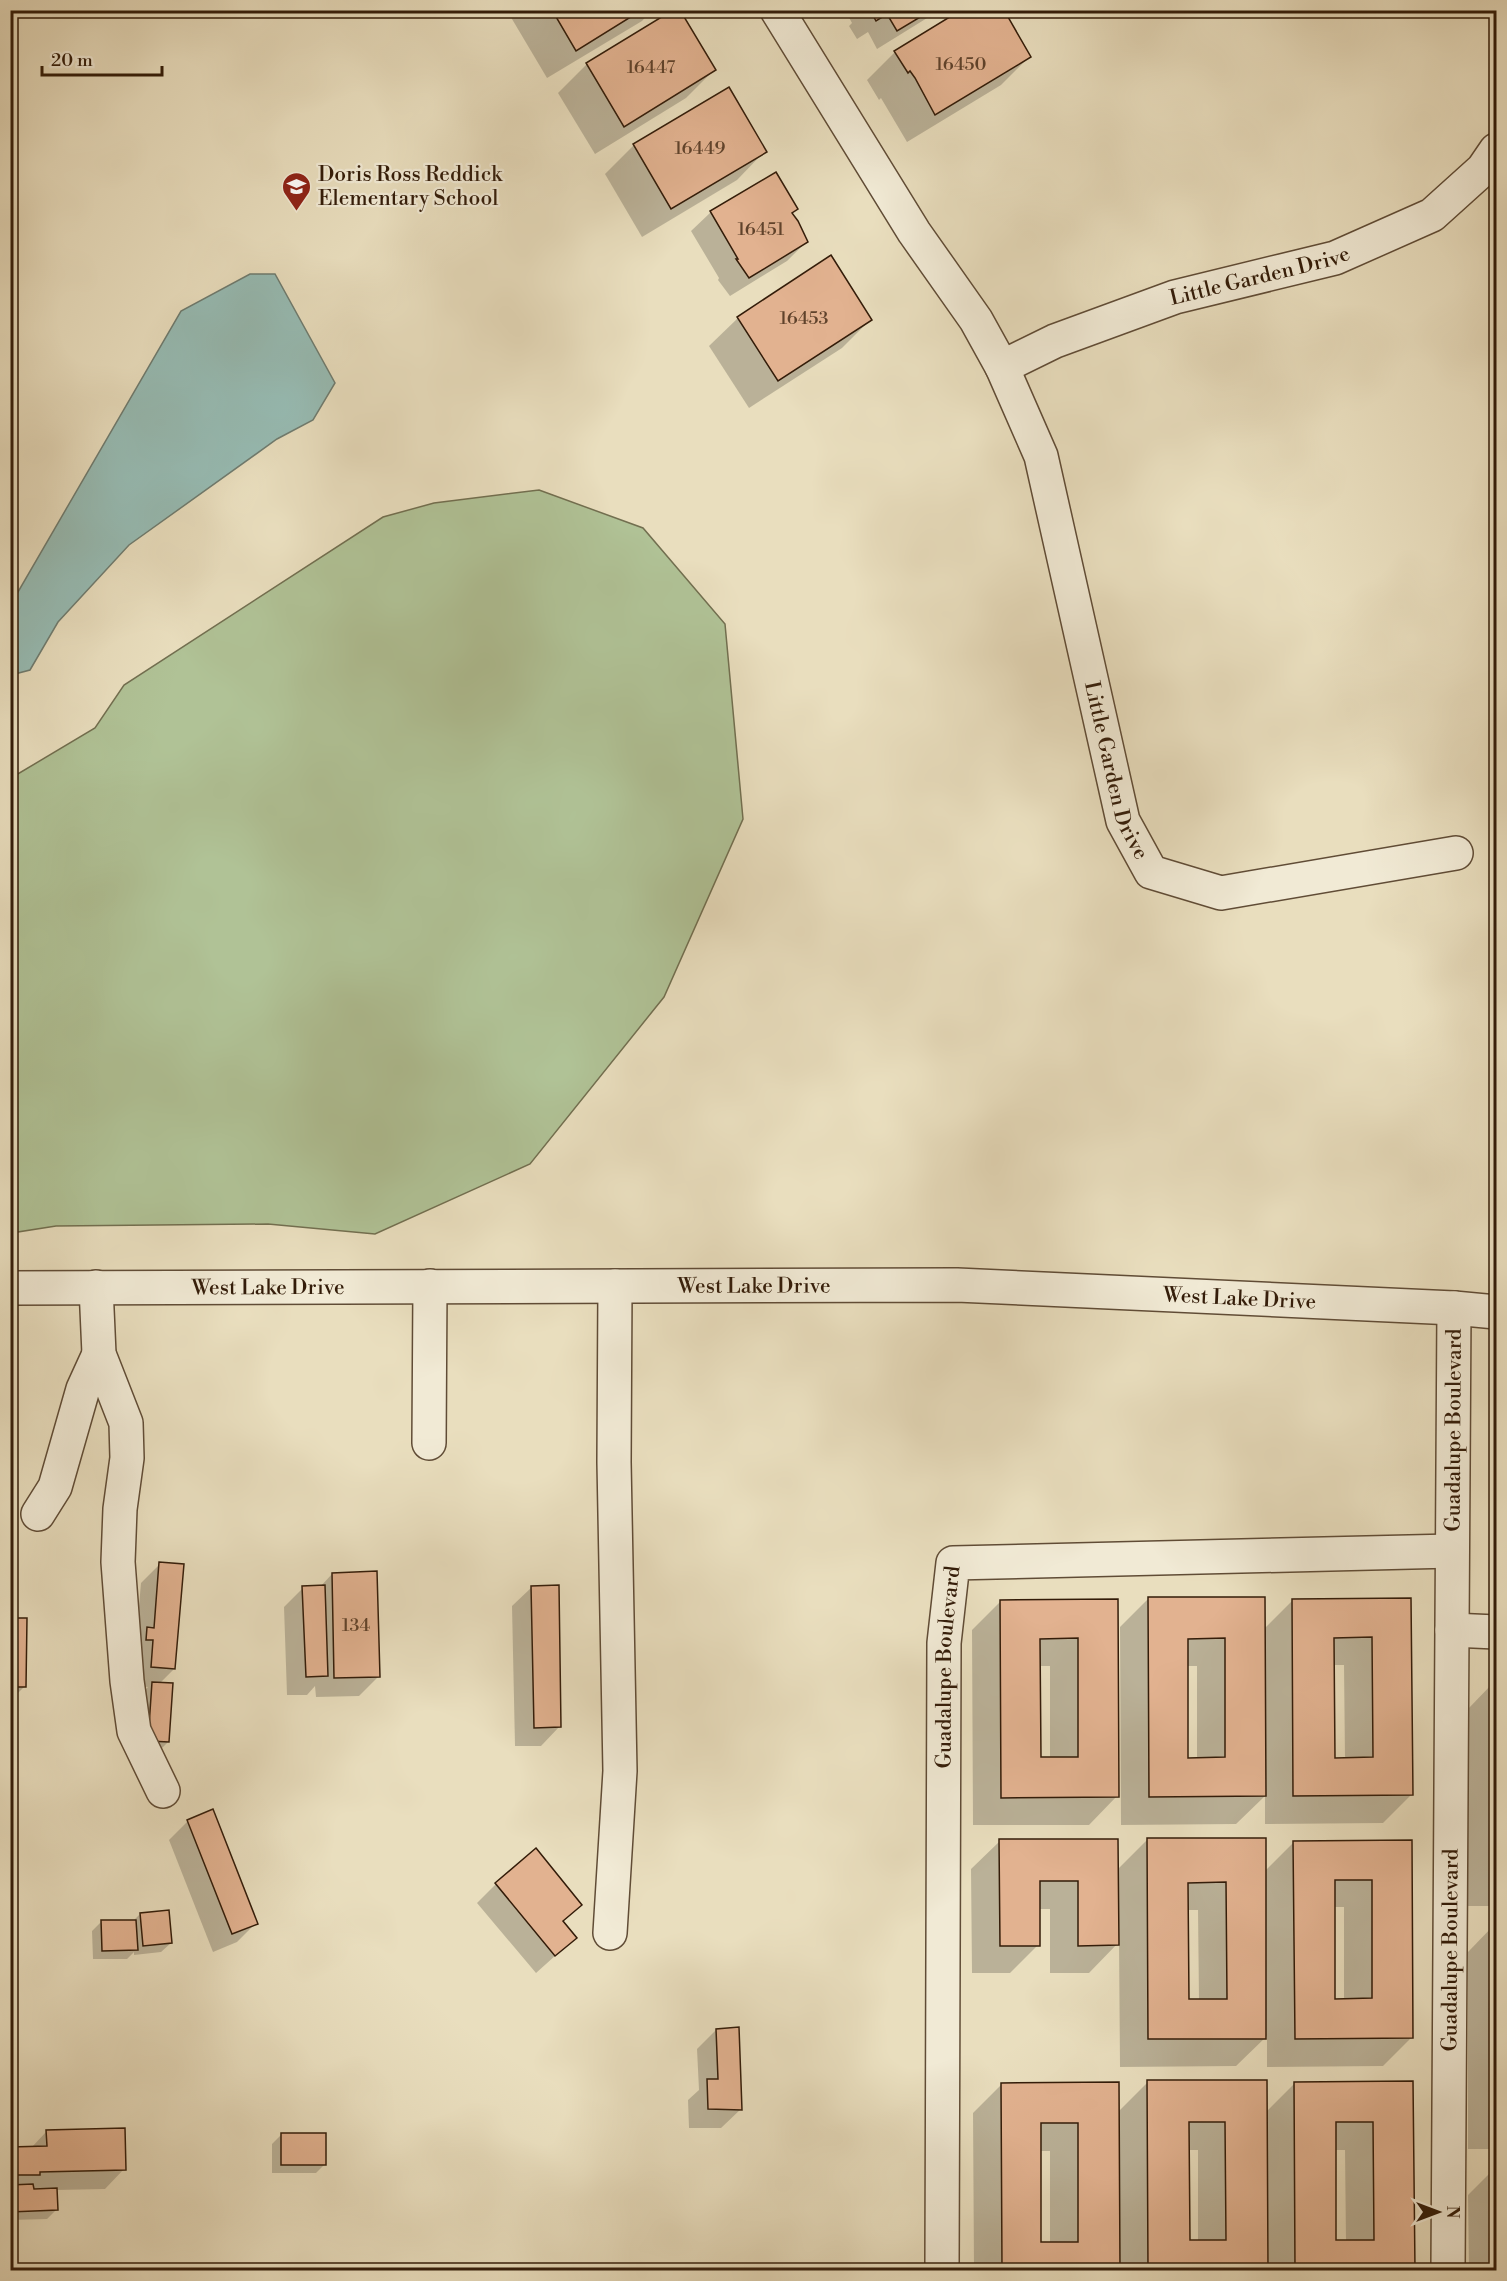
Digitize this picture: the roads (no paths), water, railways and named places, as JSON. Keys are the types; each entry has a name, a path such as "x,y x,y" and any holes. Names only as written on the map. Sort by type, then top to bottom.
{"street":[{"name":"Little Garden Drive","path":"777,10 914,232 976,320 1002,367 1041,456 1123,821 1151,872 1221,893 1456,853"},
{"name":"Little Garden Drive","path":"1002,367 1054,341 1175,297 1335,258 1432,215 1483,169 1497,150"},
{"name":"West Lake Drive","path":"10,1288 957,1285 1454,1308 1497,1312"},
{"path":"429,1443 430,1286"},
{"path":"610,1933 620,1771 614,1462 615,1286"},
{"path":"96,1287 99,1354 126,1423 127,1458 120,1509 118,1562 127,1681 134,1731 163,1791"},
{"name":"Guadalupe Boulevard","path":"1448,2271 1454,1308"},
{"path":"38,1514 55,1487 83,1389 99,1354"},
{"name":"Guadalupe Boulevard","path":"942,2271 944,1643 953,1563 1452,1551"},
{"path":"1452,1630 1497,1632"}],"water":[{"path":"250,274 275,274 335,383 313,420 277,439 129,545 58,622 30,670 11,675 11,604 181,311"}],"place":[{"name":"Doris Ross Reddick Elementary School","path":"297,212"}]}
